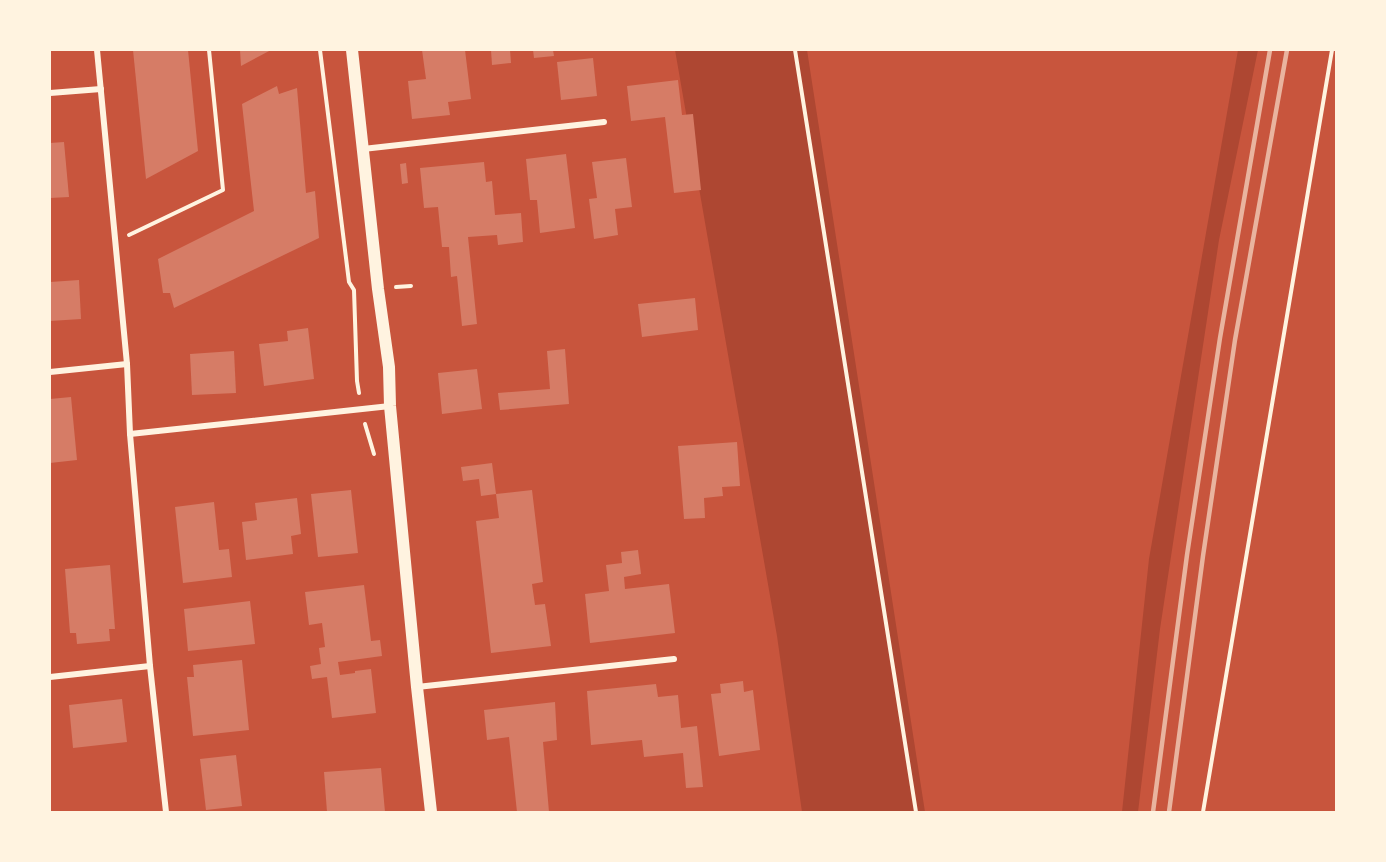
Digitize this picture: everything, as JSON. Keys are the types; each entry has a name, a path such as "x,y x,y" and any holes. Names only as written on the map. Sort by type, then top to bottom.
{"main road":[{"path":"352,50 378,289 389,367 390,406 431,813"}],"street":[{"path":"97,50 127,364 130,434 150,666 166,813"},
{"path":"50,93 101,89"},
{"path":"362,149 604,122"},
{"path":"50,372 127,364"},
{"path":"130,434 390,406"},
{"path":"417,687 674,659"},
{"path":"50,678 150,666"}],"path":[{"path":"127,236 223,190 209,50"},
{"path":"320,50 349,282 354,290 357,381 361,409 376,462"},
{"path":"795,50 916,813"},
{"path":"1203,813 1332,50"}],"shaded area":[{"path":"675,50 807,50 925,812 802,812 777,636"},
{"path":"1238,50 1258,50 1219,240 1160,629 1138,812 1122,812 1149,559"}],"building":[{"path":"133,50 188,50 198,151 146,179"},
{"path":"240,50 271,50 241,66"},
{"path":"422,50 465,50 471,99 448,102 450,115 412,119 408,81 426,79"},
{"path":"491,50 510,50 511,63 492,65"},
{"path":"533,50 553,50 554,56 534,58"},
{"path":"593,58 597,96 561,100 557,62"},
{"path":"678,80 682,115 693,114 701,190 674,193 665,117 631,121 627,86"},
{"path":"277,86 279,94 297,88 306,193 315,191 319,238 174,308 170,293 163,293 158,259 254,211 242,104"},
{"path":"64,142 69,197 50,198 50,143"},
{"path":"566,154 575,228 540,233 537,200 530,200 526,159"},
{"path":"626,158 632,207 615,209 618,235 594,239 589,199 597,198 592,162"},
{"path":"484,162 486,182 492,181 495,215 521,213 523,242 498,245 497,235 468,237 477,324 462,326 457,276 451,277 449,247 442,247 438,207 424,208 420,168"},
{"path":"406,163 408,183 402,184 400,164"},
{"path":"79,280 81,319 50,321 50,282"},
{"path":"695,298 698,330 642,337 638,304"},
{"path":"308,328 314,379 264,386 259,344 288,341 287,331"},
{"path":"565,349 569,404 500,410 498,393 550,389 547,351"},
{"path":"234,351 236,393 192,395 190,354"},
{"path":"477,369 482,409 442,414 438,373"},
{"path":"71,397 77,460 50,463 50,399"},
{"path":"737,442 740,486 722,487 723,496 704,498 705,518 684,519 678,446"},
{"path":"492,463 496,494 481,496 479,479 463,481 461,467"},
{"path":"351,490 358,553 318,557 311,494"},
{"path":"532,490 543,582 532,584 535,605 545,604 551,646 491,653 476,521 499,518 496,494"},
{"path":"297,498 301,534 291,536 293,554 246,560 242,522 257,520 255,503"},
{"path":"214,502 219,550 229,549 232,577 183,583 175,507"},
{"path":"638,550 641,574 624,577 625,589 669,584 675,633 590,643 585,594 609,591 606,565 622,563 621,552"},
{"path":"110,565 115,629 109,629 110,641 77,644 76,633 70,633 65,569"},
{"path":"364,585 371,641 380,640 382,656 338,662 340,675 371,669 376,713 332,718 327,677 312,679 310,666 321,664 319,648 325,647 322,623 309,625 305,592"},
{"path":"250,601 255,644 188,651 184,609"},
{"path":"242,660 249,730 193,736 187,677 194,677 193,665"},
{"path":"743,681 744,692 753,690 760,750 719,756 711,694 721,693 720,684"},
{"path":"656,684 658,697 678,695 681,728 697,726 703,787 686,788 683,753 644,757 642,740 591,745 587,691"},
{"path":"122,699 127,742 73,748 69,705"},
{"path":"555,702 557,740 543,742 549,812 517,812 509,737 487,740 484,710"},
{"path":"236,755 242,806 206,810 200,759"},
{"path":"381,768 385,812 327,812 324,772"}],"railway":[{"path":"1153,812 1187,555 1220,338 1270,50"},
{"path":"1169,812 1235,340 1287,50"}]}
